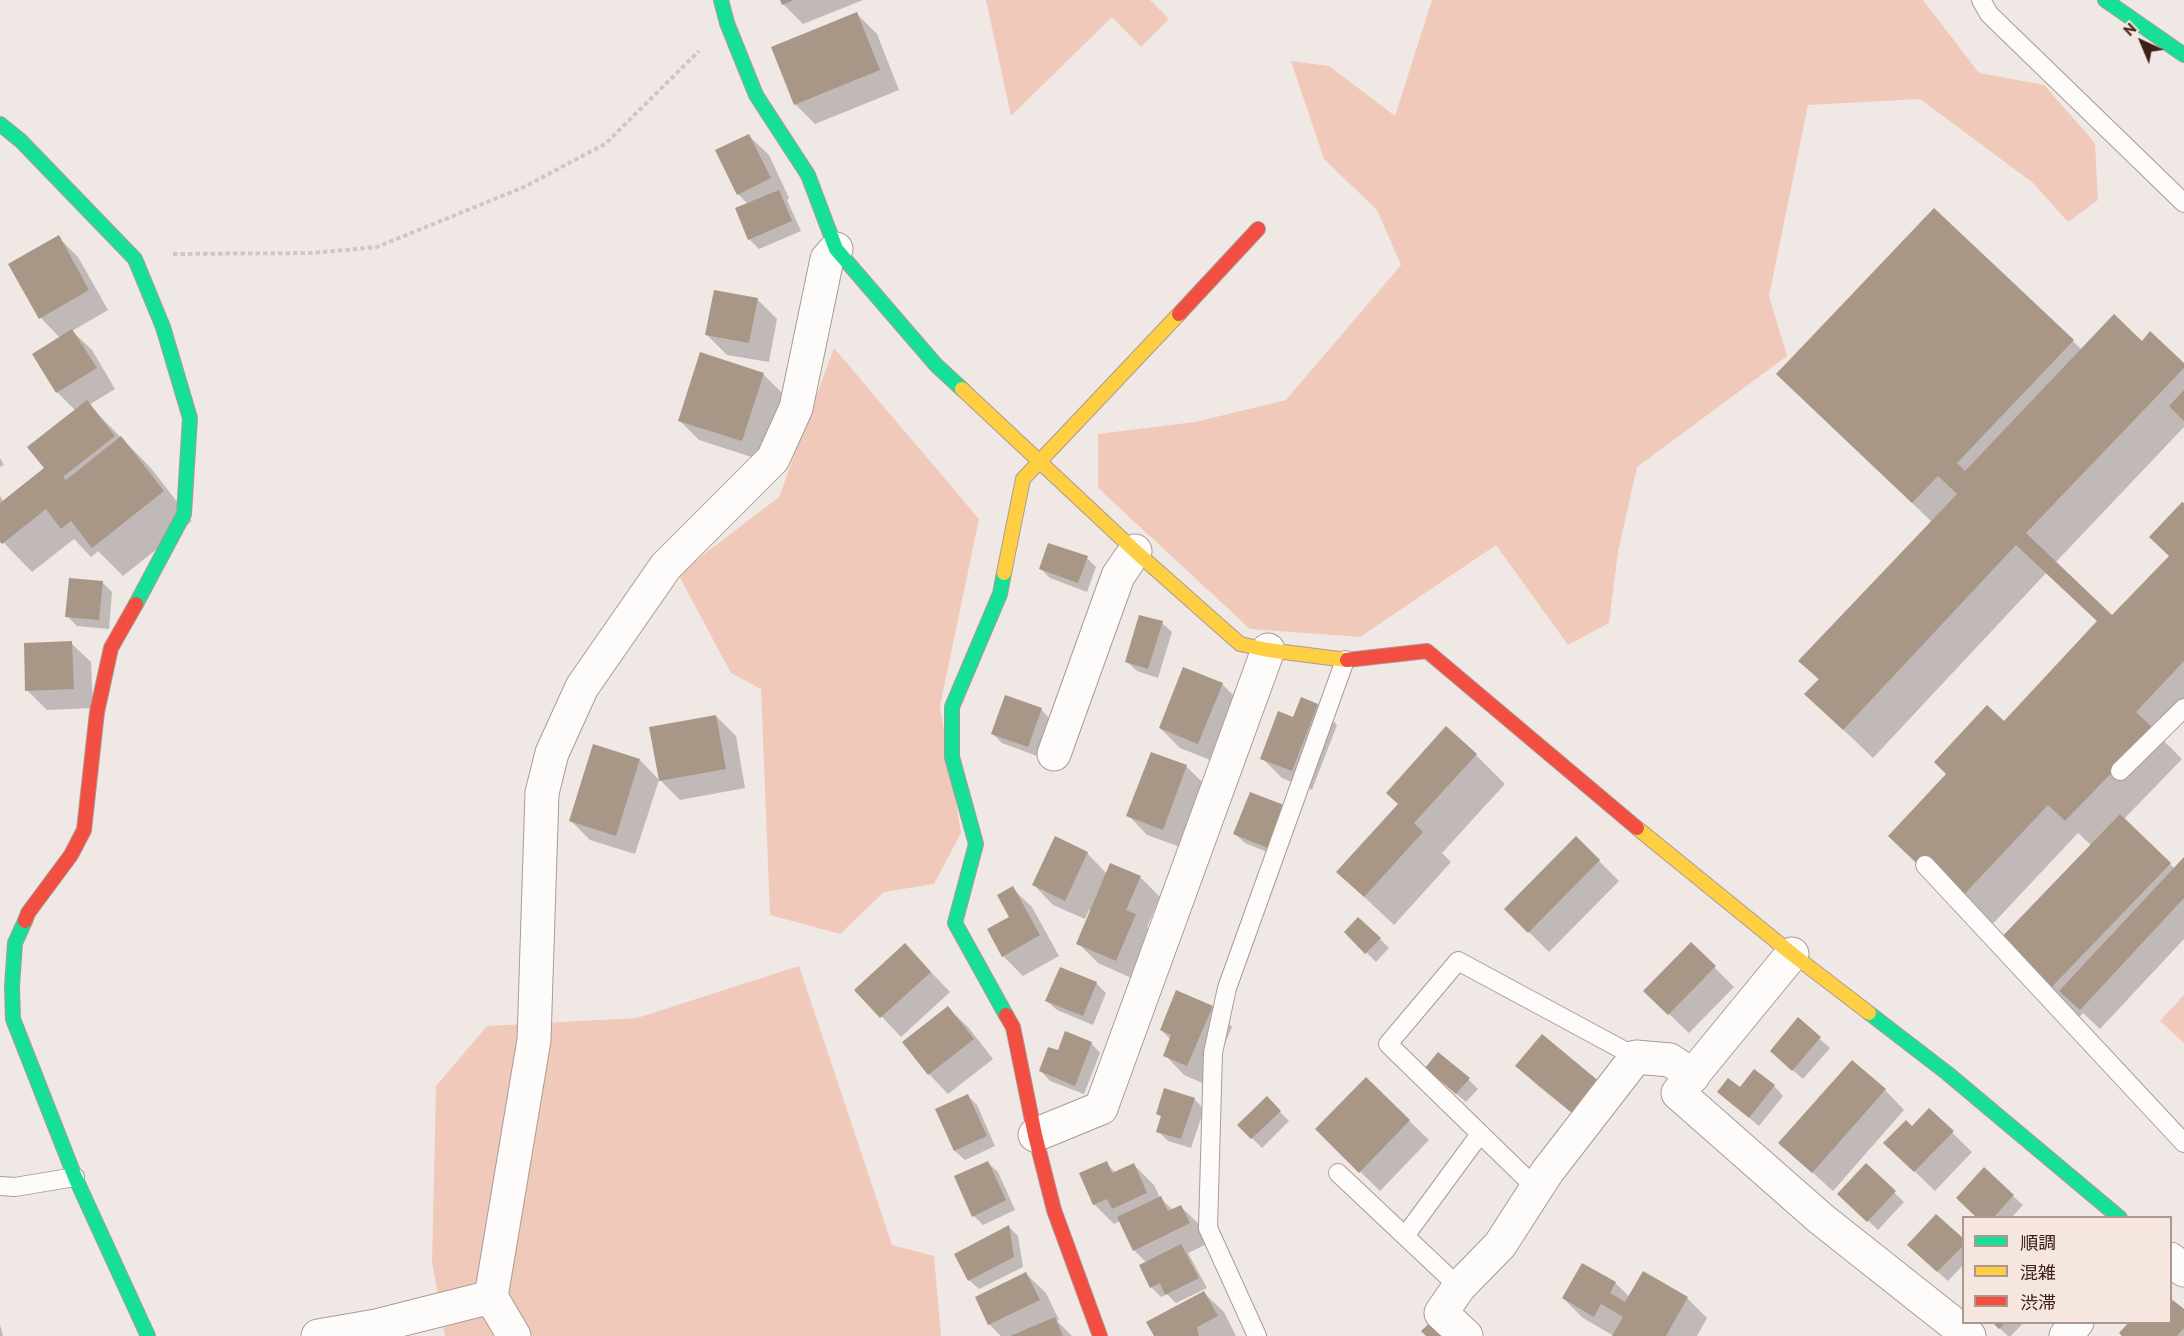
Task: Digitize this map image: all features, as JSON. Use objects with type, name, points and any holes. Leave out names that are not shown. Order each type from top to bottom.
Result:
[{"type":"street","points":[[721,0],[727,23],[756,95],[808,176],[836,249],[936,365],[1135,551],[1240,644],[1345,660],[1427,651],[1637,828],[1792,954],[1947,1073],[2118,1216]]},
{"type":"street","points":[[2105,0],[2184,55]]},
{"type":"street","points":[[0,124],[21,141],[135,260],[163,327],[190,418],[184,514],[111,648],[97,712],[84,830],[70,855],[28,914],[15,943],[12,987],[13,1019],[75,1177],[148,1336]]},
{"type":"street","points":[[1100,1336],[1054,1210],[1035,1136],[1013,1027],[955,923],[976,844],[952,757],[952,706],[1000,594],[1023,479],[1258,229]]},
{"type":"street","points":[[514,1336],[491,1296],[534,1040],[542,793],[552,753],[582,687],[666,566],[772,459],[796,408],[827,259],[836,249]]},
{"type":"street","points":[[1054,754],[1118,576],[1135,551]]},
{"type":"street","points":[[1035,1136],[1101,1108],[1268,650]]},
{"type":"street","points":[[1792,954],[1678,1093],[1820,1218],[1969,1336]]},
{"type":"street","points":[[1466,1336],[1441,1312],[1459,1287],[1500,1245],[1547,1172],[1636,1057],[1670,1060],[1692,1076]]},
{"type":"street","points":[[2172,1261],[2184,1270]]},
{"type":"street","points":[[318,1336],[376,1326],[491,1296]]},
{"type":"street","points":[[2066,1336],[2076,1324]]},
{"type":"lane","points":[[1981,0],[1989,14],[2184,202]]},
{"type":"lane","points":[[1257,1336],[1208,1228],[1213,1053],[1227,988],[1345,660]]},
{"type":"lane","points":[[2120,771],[2184,708]]},
{"type":"lane","points":[[1925,866],[2184,1143]]},
{"type":"lane","points":[[1537,1189],[1388,1044],[1458,961],[1636,1057]]},
{"type":"lane","points":[[1405,1236],[1480,1134]]},
{"type":"lane","points":[[1338,1173],[1459,1287]]},
{"type":"lane","points":[[0,1186],[15,1187],[75,1177]]},
{"type":"path","points":[[135,260],[148,254],[312,253],[377,247],[524,187],[605,144],[727,23]]},
{"type":"shaded area","points":[[986,0],[1150,0],[1169,19],[1141,47],[1112,17],[1011,116]]},
{"type":"shaded area","points":[[1432,0],[1923,0],[1979,73],[2044,85],[2095,143],[2098,200],[2068,222],[2032,182],[1920,99],[1808,105],[1769,296],[1787,356],[1637,467],[1618,552],[1609,623],[1568,645],[1496,545],[1360,637],[1250,629],[1098,488],[1098,434],[1195,422],[1286,400],[1401,265],[1377,210],[1324,159],[1291,61],[1329,66],[1395,116]]},
{"type":"shaded area","points":[[834,348],[979,519],[940,706],[961,833],[934,884],[884,892],[840,934],[770,915],[761,689],[731,673],[678,574],[779,497]]},
{"type":"shaded area","points":[[799,966],[892,1245],[934,1256],[941,1336],[445,1336],[432,1262],[436,1086],[487,1026],[637,1018]]},
{"type":"shaded area","points":[[2184,995],[2184,1043],[2160,1021]]},
{"type":"building","points":[[780,0],[794,0],[782,5]]},
{"type":"building","points":[[857,12],[880,70],[794,105],[771,47]]},
{"type":"building","points":[[749,134],[771,178],[737,195],[715,150]]},
{"type":"building","points":[[779,190],[792,221],[748,240],[735,208]]},
{"type":"building","points":[[1934,208],[2074,340],[1957,463],[1965,471],[2114,314],[2142,341],[2150,331],[2184,363],[2184,368],[2026,533],[2112,615],[2169,556],[2149,537],[2182,502],[2184,503],[2184,661],[2136,712],[2154,729],[2065,821],[2048,805],[1957,902],[1888,836],[1946,774],[1934,762],[1987,705],[2004,721],[2097,621],[2016,545],[1843,730],[1804,694],[1819,679],[1798,661],[1957,494],[1938,476],[1912,503],[1776,374]]},
{"type":"building","points":[[59,235],[89,290],[39,319],[8,264]]},
{"type":"building","points":[[714,290],[758,298],[749,343],[705,335]]},
{"type":"building","points":[[72,329],[97,368],[56,393],[32,354]]},
{"type":"building","points":[[700,352],[764,373],[742,441],[678,421]]},
{"type":"building","points":[[2184,390],[2184,421],[2169,406]]},
{"type":"building","points":[[87,400],[115,436],[63,477],[66,480],[121,436],[164,491],[92,548],[71,521],[61,529],[46,509],[2,544],[0,542],[0,503],[44,468],[27,447]]},
{"type":"building","points":[[1048,543],[1088,556],[1078,583],[1039,569]]},
{"type":"building","points":[[69,578],[103,581],[99,620],[65,617]]},
{"type":"building","points":[[1139,615],[1163,621],[1148,669],[1125,662]]},
{"type":"building","points":[[72,641],[74,689],[25,691],[24,643]]},
{"type":"building","points":[[1183,667],[1223,683],[1198,744],[1159,728]]},
{"type":"building","points":[[1005,695],[1042,708],[1028,747],[991,734]]},
{"type":"building","points":[[1301,697],[1318,704],[1292,771],[1260,759],[1278,711],[1293,717]]},
{"type":"building","points":[[716,715],[726,769],[659,781],[649,727]]},
{"type":"building","points":[[1446,726],[1477,754],[1414,823],[1423,832],[1364,897],[1336,872],[1398,804],[1386,793]]},
{"type":"building","points":[[593,744],[640,759],[616,836],[569,821]]},
{"type":"building","points":[[1151,752],[1187,765],[1163,830],[1126,816]]},
{"type":"building","points":[[1250,792],[1284,805],[1268,848],[1233,834]]},
{"type":"building","points":[[2120,814],[2171,863],[2044,995],[1993,946]]},
{"type":"building","points":[[1055,836],[1088,852],[1065,901],[1032,885]]},
{"type":"building","points":[[1576,836],[1600,860],[1528,933],[1504,909]]},
{"type":"building","points":[[2184,857],[2184,898],[2080,1010],[2059,991]]},
{"type":"building","points":[[1110,863],[1141,876],[1126,910],[1136,914],[1116,961],[1076,944]]},
{"type":"building","points":[[1013,886],[1040,935],[1002,957],[987,929],[1009,917],[997,895]]},
{"type":"building","points":[[1358,917],[1381,938],[1365,954],[1344,932]]},
{"type":"building","points":[[1691,942],[1716,966],[1668,1015],[1643,991]]},
{"type":"building","points":[[905,943],[931,972],[880,1018],[854,990]]},
{"type":"building","points":[[1060,967],[1097,982],[1083,1016],[1045,1001]]},
{"type":"building","points":[[1176,990],[1213,1006],[1187,1066],[1163,1056],[1171,1035],[1160,1030]]},
{"type":"building","points":[[948,1006],[974,1039],[928,1075],[902,1042]]},
{"type":"building","points":[[1798,1017],[1821,1037],[1792,1071],[1770,1051]]},
{"type":"building","points":[[1065,1031],[1092,1042],[1075,1086],[1039,1071],[1048,1047],[1058,1050]]},
{"type":"building","points":[[1542,1034],[1601,1083],[1575,1115],[1515,1066]]},
{"type":"building","points":[[1438,1052],[1470,1078],[1456,1094],[1425,1068]]},
{"type":"building","points":[[1852,1060],[1886,1089],[1812,1173],[1778,1143]]},
{"type":"building","points":[[1754,1069],[1775,1085],[1749,1118],[1717,1092],[1728,1078],[1740,1087]]},
{"type":"building","points":[[1366,1077],[1410,1120],[1359,1173],[1315,1129]]},
{"type":"building","points":[[1164,1088],[1195,1098],[1181,1139],[1156,1132],[1161,1116],[1156,1114]]},
{"type":"building","points":[[968,1094],[987,1136],[954,1151],[935,1109]]},
{"type":"building","points":[[1267,1096],[1281,1111],[1251,1139],[1237,1125]]},
{"type":"building","points":[[1929,1108],[1954,1131],[1914,1172],[1883,1143],[1906,1120],[1912,1126]]},
{"type":"building","points":[[988,1161],[1006,1200],[972,1217],[954,1176]]},
{"type":"building","points":[[1107,1161],[1112,1173],[1134,1163],[1147,1193],[1112,1209],[1107,1199],[1093,1205],[1079,1173]]},
{"type":"building","points":[[1866,1163],[1896,1191],[1867,1222],[1837,1194]]},
{"type":"building","points":[[1984,1167],[2014,1195],[1995,1216],[1975,1216],[1956,1198]]},
{"type":"building","points":[[1161,1196],[1168,1211],[1181,1205],[1190,1223],[1133,1251],[1117,1217]]},
{"type":"building","points":[[1936,1214],[1962,1237],[1962,1247],[1937,1272],[1907,1245]]},
{"type":"building","points":[[1009,1225],[1014,1257],[968,1281],[954,1254]]},
{"type":"building","points":[[1181,1244],[1199,1278],[1165,1295],[1160,1283],[1150,1288],[1139,1265]]},
{"type":"building","points":[[1582,1263],[1616,1282],[1610,1293],[1625,1302],[1643,1271],[1688,1297],[1666,1336],[1612,1336],[1623,1317],[1601,1304],[1594,1317],[1562,1298]]},
{"type":"building","points":[[1026,1272],[1040,1300],[988,1325],[975,1297]]},
{"type":"building","points":[[1204,1291],[1218,1316],[1197,1327],[1199,1336],[1154,1336],[1146,1322]]},
{"type":"building","points":[[2172,1300],[2184,1309],[2184,1328],[2177,1336],[2122,1336],[2119,1333],[2127,1324],[2172,1324]]},
{"type":"building","points":[[1055,1317],[1063,1336],[1010,1336]]},
{"type":"building","points":[[1432,1321],[1447,1336],[1426,1336],[1421,1331]]},
{"type":"building","points":[[1994,1324],[2004,1324],[1999,1329]]},
{"type":"traffic: fast","points":[[721,0],[727,23],[756,95],[808,175],[836,249],[936,365],[962,389]]},
{"type":"traffic: fast","points":[[2105,0],[2184,55]]},
{"type":"traffic: fast","points":[[0,124],[21,141],[135,259],[163,327],[190,418],[184,514],[136,604]]},
{"type":"traffic: fast","points":[[1004,573],[1000,594],[952,707],[952,757],[976,844],[955,923],[1006,1015]]},
{"type":"traffic: fast","points":[[25,921],[15,943],[12,987],[13,1019],[75,1177],[148,1336]]},
{"type":"traffic: fast","points":[[1869,1013],[1947,1073],[2118,1216]]},
{"type":"traffic: slow","points":[[1004,573],[1023,479],[1179,314]]},
{"type":"traffic: slow","points":[[962,389],[1135,551],[1240,644],[1347,660]]},
{"type":"traffic: slow","points":[[1637,828],[1792,954],[1869,1013]]},
{"type":"traffic: jam","points":[[1179,314],[1258,229]]},
{"type":"traffic: jam","points":[[25,921],[28,913],[71,855],[84,830],[97,712],[111,648],[136,604]]},
{"type":"traffic: jam","points":[[1347,660],[1427,651],[1637,828]]},
{"type":"traffic: jam","points":[[1006,1015],[1013,1027],[1035,1135],[1054,1210],[1100,1336]]}]
